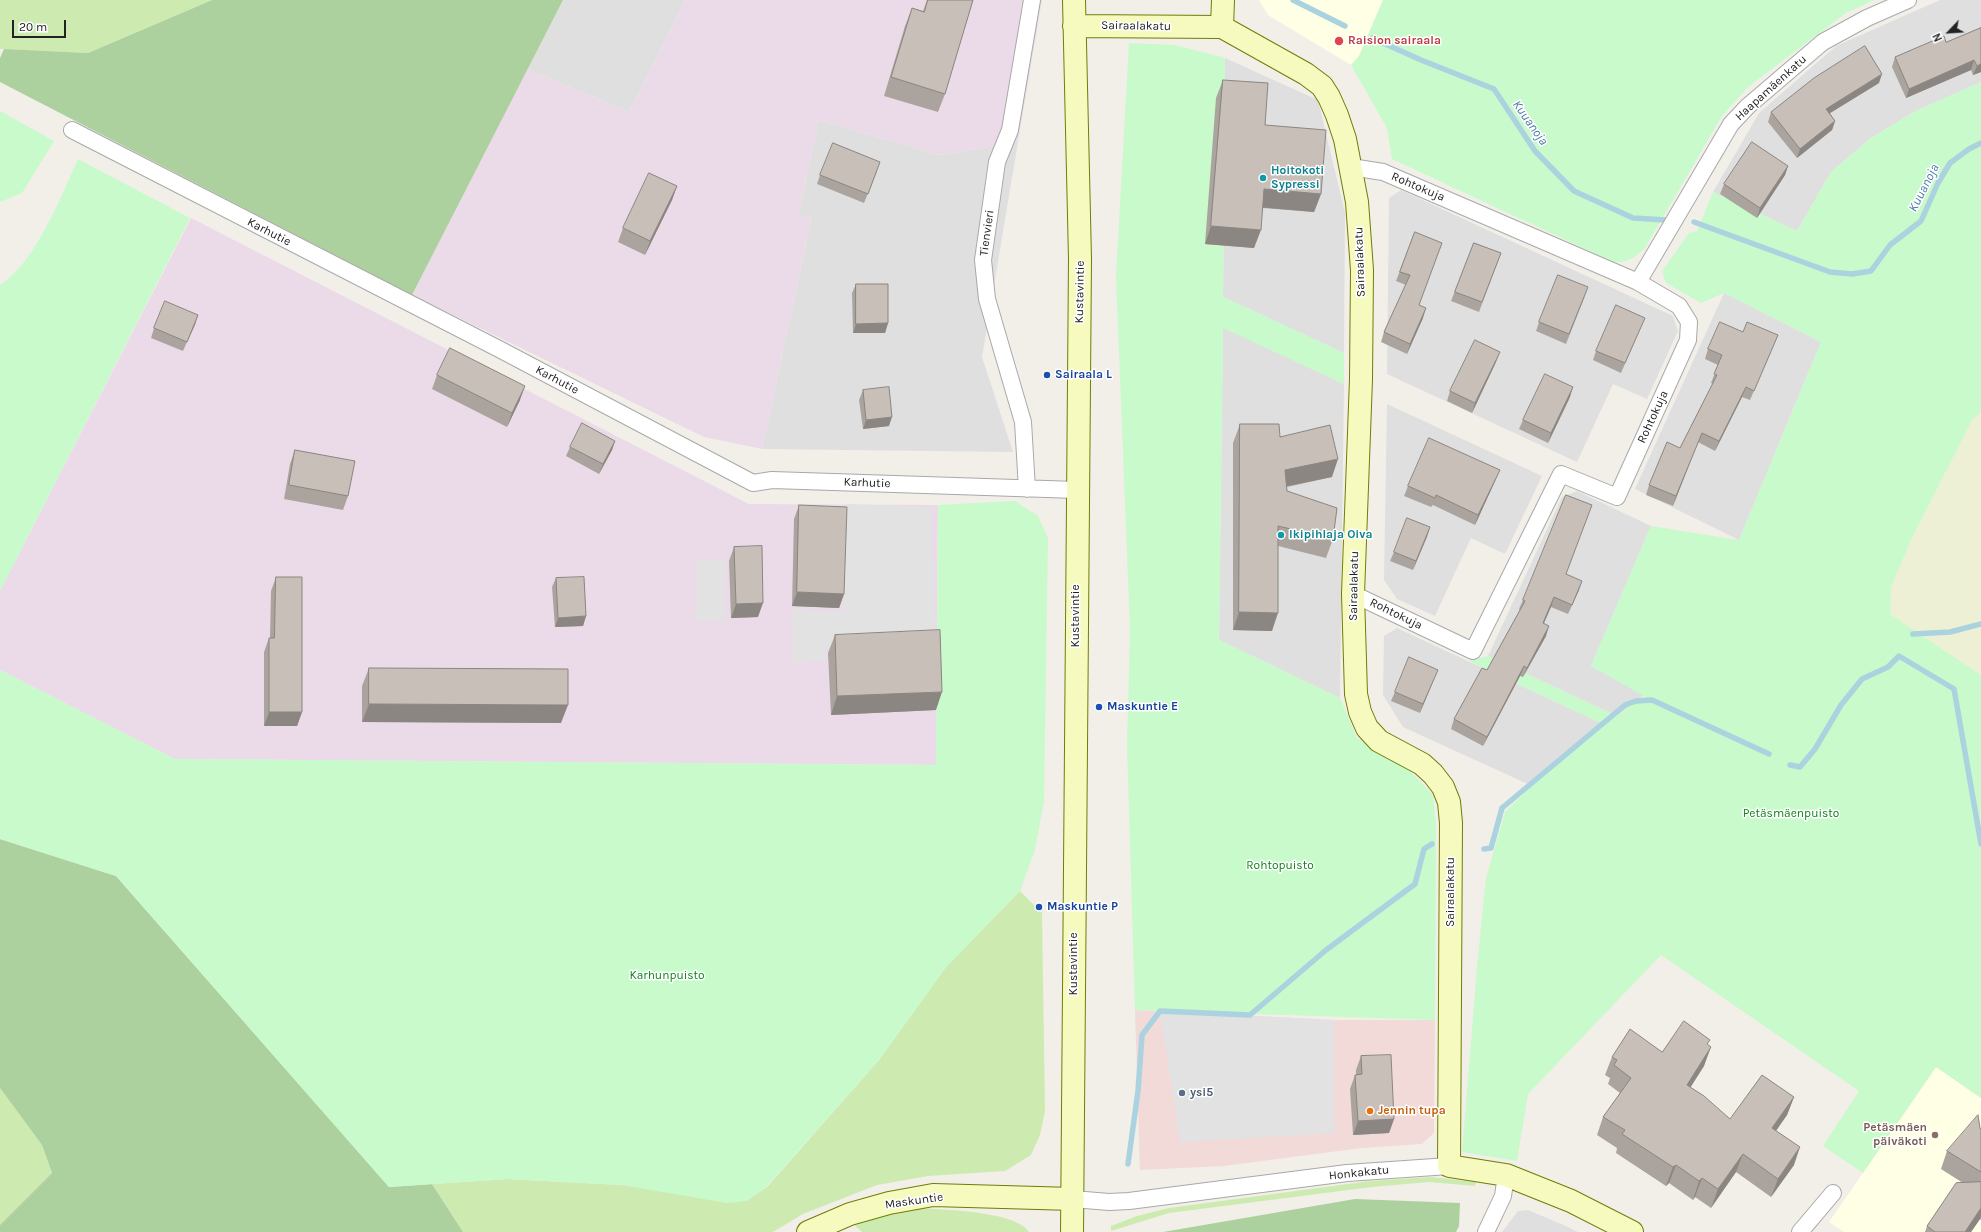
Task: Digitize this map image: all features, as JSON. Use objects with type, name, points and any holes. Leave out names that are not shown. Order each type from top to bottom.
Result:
[{"type":"street","name":"Tienvieri","points":[[1027,488],[1023,422],[987,299],[983,260],[997,162],[1010,130],[1032,0]]},
{"type":"street","name":"Kustavintie","points":[[1072,1232],[1080,259],[1074,0]]},
{"type":"street","points":[[1222,27],[1223,0]]},
{"type":"street","name":"Haapamäenkatu","points":[[1638,282],[1731,124],[1748,106],[1823,42],[1867,18],[1908,0]]},
{"type":"street","name":"Sairaalakatu","points":[[1074,26],[1222,27],[1306,74],[1322,86],[1337,115],[1351,167],[1357,202],[1362,270],[1361,379],[1353,594],[1354,674],[1356,694],[1360,712],[1368,728],[1379,741],[1422,764],[1433,774],[1443,787],[1449,802],[1451,823],[1449,1166]]},
{"type":"street","name":"Karhutie","points":[[72,130],[492,346],[753,483],[772,480],[1077,490]]},
{"type":"street","name":"Rohtokuja","points":[[1351,167],[1383,172],[1638,282],[1679,306],[1689,322],[1688,340],[1617,497],[1561,474],[1473,651],[1353,594]]},
{"type":"street","name":"Honkakatu","points":[[1073,1199],[1109,1202],[1129,1201],[1347,1173],[1449,1166],[1506,1175],[1571,1201],[1604,1216],[1632,1232]]},
{"type":"street","points":[[1486,1232],[1503,1196],[1506,1175]]},
{"type":"street","points":[[1800,1232],[1833,1193]]},
{"type":"street","name":"Maskuntie","points":[[808,1232],[850,1214],[889,1203],[934,1195],[1073,1199]]},
{"type":"shaded area","points":[[563,0],[685,0],[629,112],[527,69]]},
{"type":"shaded area","points":[[685,0],[1042,0],[1018,142],[940,155],[819,120],[798,216],[812,216],[762,449],[704,437],[412,295],[527,69],[629,112]]},
{"type":"shaded area","name":"Raision sairaala","points":[[1259,0],[1383,0],[1359,56],[1351,65],[1268,15]]},
{"type":"shaded area","points":[[1940,0],[1981,0],[1981,82],[1916,111],[1871,138],[1831,172],[1797,231],[1713,192],[1759,113],[1836,46]]},
{"type":"shaded area","points":[[1225,58],[1318,100],[1345,213],[1344,353],[1223,297]]},
{"type":"shaded area","points":[[819,120],[940,155],[1018,142],[982,357],[1013,452],[762,449],[812,216],[798,216]]},
{"type":"shaded area","points":[[1401,190],[1673,316],[1678,331],[1647,399],[1613,384],[1577,462],[1387,374],[1389,198]]},
{"type":"shaded area","points":[[191,218],[749,504],[938,505],[936,765],[175,759],[0,670],[0,591]]},
{"type":"shaded area","points":[[1724,293],[1821,342],[1739,540],[1635,489]]},
{"type":"shaded area","points":[[1223,327],[1344,384],[1340,698],[1219,640]]},
{"type":"shaded area","points":[[1387,404],[1542,476],[1505,554],[1471,538],[1435,616],[1397,599],[1384,580]]},
{"type":"shaded area","points":[[1981,412],[1981,675],[1890,614],[1891,587],[1911,540],[1972,420]]},
{"type":"shaded area","points":[[1577,491],[1651,526],[1591,666],[1644,695],[1617,716],[1488,656],[1562,497]]},
{"type":"shaded area","points":[[847,504],[931,507],[935,644],[825,649],[825,661],[792,662],[792,610],[843,611]]},
{"type":"shaded area","points":[[696,560],[725,560],[725,621],[696,621]]},
{"type":"shaded area","points":[[1397,628],[1605,725],[1532,786],[1403,727],[1383,695],[1384,636]]},
{"type":"shaded area","points":[[1135,1010],[1334,1020],[1435,1020],[1434,1133],[1422,1144],[1362,1148],[1224,1166],[1140,1170]]},
{"type":"shaded area","points":[[1160,1011],[1334,1020],[1334,1133],[1180,1142]]},
{"type":"shaded area","name":"Petäsmäen päiväkoti","points":[[1936,1067],[1981,1098],[1981,1232],[1844,1232],[1829,1222]]},
{"type":"shaded area","points":[[1528,1210],[1578,1232],[1502,1232],[1518,1211]]},
{"type":"green space","points":[[0,0],[212,0],[88,53],[0,49]]},
{"type":"green space","points":[[212,0],[563,0],[412,295],[0,82],[0,58],[4,49],[88,53]]},
{"type":"green space","points":[[1383,0],[1874,0],[1846,13],[1748,87],[1722,116],[1645,248],[1638,255],[1630,259],[1622,262],[1613,262],[1392,159],[1387,128],[1351,65],[1359,56]]},
{"type":"green space","name":"Rohtopuisto","points":[[1129,43],[1175,45],[1225,58],[1223,297],[1344,353],[1344,384],[1223,328],[1219,640],[1340,698],[1357,738],[1408,769],[1433,795],[1436,824],[1435,1020],[1135,1010],[1127,746],[1130,630],[1116,277]]},
{"type":"green space","name":"Petäsmäenpuisto","points":[[1981,82],[1981,412],[1972,420],[1911,540],[1891,587],[1890,614],[1981,675],[1981,1098],[1936,1067],[1863,1173],[1823,1146],[1859,1091],[1661,955],[1528,1094],[1517,1161],[1462,1152],[1486,878],[1505,812],[1532,786],[1605,725],[1468,661],[1488,656],[1617,716],[1644,696],[1591,666],[1651,526],[1739,540],[1821,342],[1724,293],[1701,303],[1666,283],[1662,271],[1689,233],[1697,231],[1713,192],[1797,231],[1831,172],[1871,138],[1916,111]]},
{"type":"green space","points":[[0,111],[54,141],[22,193],[0,202]]},
{"type":"green space","points":[[78,159],[190,218],[0,591],[0,285],[13,275],[36,245],[55,210]]},
{"type":"green space","name":"Karhunpuisto","points":[[1015,501],[1038,516],[1048,538],[1044,801],[1035,850],[1020,891],[946,967],[879,1060],[766,1187],[746,1201],[727,1203],[622,1185],[508,1179],[389,1187],[116,876],[0,839],[0,670],[175,759],[936,765],[938,505]]},
{"type":"green space","points":[[0,839],[116,876],[389,1187],[432,1184],[463,1232],[0,1232],[0,1225],[52,1173],[42,1145],[0,1088]]},
{"type":"green space","points":[[1020,891],[1042,913],[1045,1111],[1040,1135],[1031,1155],[1005,1171],[928,1176],[877,1185],[803,1214],[773,1232],[463,1232],[432,1184],[508,1179],[622,1185],[746,1201],[767,1187],[879,1060],[946,967]]},
{"type":"green space","points":[[0,1088],[42,1145],[52,1173],[0,1225]]},
{"type":"green space","points":[[1431,1177],[1476,1182],[1475,1186],[1428,1182],[1372,1187],[1169,1213],[1111,1231],[1111,1226],[1137,1216],[1169,1208],[1370,1181]]},
{"type":"green space","points":[[1355,1199],[1460,1203],[1459,1226],[1456,1232],[1163,1232]]},
{"type":"green space","points":[[922,1208],[963,1211],[995,1216],[1021,1225],[1029,1232],[862,1232],[852,1223],[882,1211]]},
{"type":"building","points":[[928,0],[973,0],[945,94],[891,77],[912,8],[924,12]]},
{"type":"building","points":[[1981,28],[1981,64],[1977,66],[1974,60],[1909,89],[1895,57],[1944,36],[1946,42]]},
{"type":"building","points":[[1865,46],[1882,74],[1826,109],[1835,121],[1800,149],[1771,112],[1814,78]]},
{"type":"building","name":"Hoitokoti Sypressi","points":[[1223,80],[1268,83],[1265,125],[1326,130],[1321,194],[1264,189],[1261,230],[1211,226]]},
{"type":"building","points":[[1752,142],[1788,166],[1760,208],[1724,184]]},
{"type":"building","points":[[833,143],[880,162],[868,194],[820,175]]},
{"type":"building","points":[[649,173],[677,186],[650,241],[623,228]]},
{"type":"building","points":[[1415,232],[1442,243],[1419,305],[1426,308],[1410,344],[1384,332],[1410,275],[1400,272]]},
{"type":"building","points":[[1474,243],[1501,253],[1482,302],[1455,292]]},
{"type":"building","points":[[1558,275],[1588,287],[1569,334],[1539,322]]},
{"type":"building","points":[[856,284],[888,284],[888,323],[856,324]]},
{"type":"building","points":[[165,301],[198,315],[187,342],[154,328]]},
{"type":"building","points":[[1616,305],[1645,318],[1625,363],[1596,351]]},
{"type":"building","points":[[1720,322],[1743,332],[1747,322],[1778,335],[1754,391],[1746,387],[1719,441],[1702,433],[1676,496],[1649,485],[1667,442],[1680,448],[1717,375],[1714,374],[1722,355],[1708,349]]},
{"type":"building","points":[[1475,340],[1500,352],[1475,403],[1450,391]]},
{"type":"building","points":[[450,348],[525,386],[512,413],[437,375]]},
{"type":"building","points":[[1545,374],[1573,387],[1551,433],[1523,420]]},
{"type":"building","points":[[889,387],[892,417],[866,420],[863,390]]},
{"type":"building","points":[[582,423],[615,441],[603,464],[570,447]]},
{"type":"building","name":"Ikipihlaja Oiva","points":[[1240,424],[1279,424],[1280,437],[1330,425],[1338,459],[1285,470],[1287,491],[1337,508],[1333,539],[1278,526],[1278,613],[1239,612]]},
{"type":"building","points":[[1429,438],[1500,470],[1478,515],[1436,495],[1435,498],[1408,486]]},
{"type":"building","points":[[295,450],[355,461],[348,496],[289,485]]},
{"type":"building","points":[[1566,495],[1592,505],[1566,574],[1582,581],[1572,605],[1554,597],[1543,623],[1549,626],[1527,668],[1524,666],[1487,737],[1454,719],[1482,668],[1487,670],[1525,601],[1523,600]]},
{"type":"building","points":[[799,505],[847,507],[844,594],[797,592]]},
{"type":"building","points":[[1407,518],[1430,527],[1416,561],[1394,552]]},
{"type":"building","points":[[762,546],[763,603],[736,604],[734,547]]},
{"type":"building","points":[[276,577],[302,577],[302,712],[269,712],[269,638],[274,638]]},
{"type":"building","points":[[584,577],[586,616],[558,618],[556,578]]},
{"type":"building","points":[[940,630],[942,692],[837,696],[835,635]]},
{"type":"building","points":[[1409,657],[1438,670],[1423,704],[1395,692]]},
{"type":"building","points":[[369,668],[568,669],[568,705],[369,704]]},
{"type":"building","points":[[1684,1021],[1710,1040],[1707,1044],[1711,1047],[1687,1085],[1704,1096],[1730,1119],[1762,1075],[1794,1097],[1772,1128],[1800,1147],[1778,1179],[1743,1154],[1718,1189],[1702,1178],[1699,1181],[1676,1165],[1673,1167],[1622,1134],[1625,1130],[1603,1117],[1631,1078],[1614,1065],[1617,1060],[1612,1057],[1630,1029],[1662,1052]]},
{"type":"building","name":"Jennin tupa","points":[[1391,1055],[1394,1119],[1358,1121],[1355,1075],[1362,1074],[1361,1056]]},
{"type":"building","points":[[1978,1115],[1981,1129],[1981,1172],[1947,1151]]},
{"type":"building","points":[[1981,1182],[1981,1208],[1965,1232],[1935,1232],[1927,1226],[1956,1183]]},
{"type":"waterway","name":"Kuuanoja","points":[[1293,0],[1345,26]]},
{"type":"waterway","name":"Kuuanoja","points":[[1372,38],[1421,60],[1494,89],[1535,151],[1574,191],[1633,218],[1666,220]]},
{"type":"waterway","name":"Kuuanoja","points":[[1694,222],[1830,272],[1852,274],[1871,271],[1890,245],[1921,221],[1938,183],[1950,163],[1969,149],[1981,143]]},
{"type":"waterway","points":[[1913,634],[1950,632],[1981,624]]},
{"type":"waterway","points":[[1790,765],[1800,767],[1815,749],[1841,705],[1862,679],[1888,667],[1899,656],[1954,689],[1981,844]]},
{"type":"waterway","points":[[1484,849],[1491,848],[1502,808],[1625,705],[1636,701],[1652,700],[1769,754]]},
{"type":"waterway","points":[[1128,1164],[1138,1091],[1142,1035],[1160,1011],[1250,1015],[1326,950],[1415,884],[1424,849],[1432,844]]},
{"type":"place","name":"Raision sairaala","points":[[1339,41]]},
{"type":"place","name":"Hoitokoti Sypressi","points":[[1263,178]]},
{"type":"place","name":"Sairaala L","points":[[1047,375]]},
{"type":"place","name":"Ikipihlaja Oiva","points":[[1281,535]]},
{"type":"place","name":"Maskuntie E","points":[[1099,707]]},
{"type":"place","name":"Maskuntie P","points":[[1039,907]]},
{"type":"place","name":"ysi5","points":[[1182,1093]]},
{"type":"place","name":"Jennin tupa","points":[[1370,1111]]},
{"type":"place","name":"Petäsmäen päiväkoti","points":[[1935,1135]]}]
